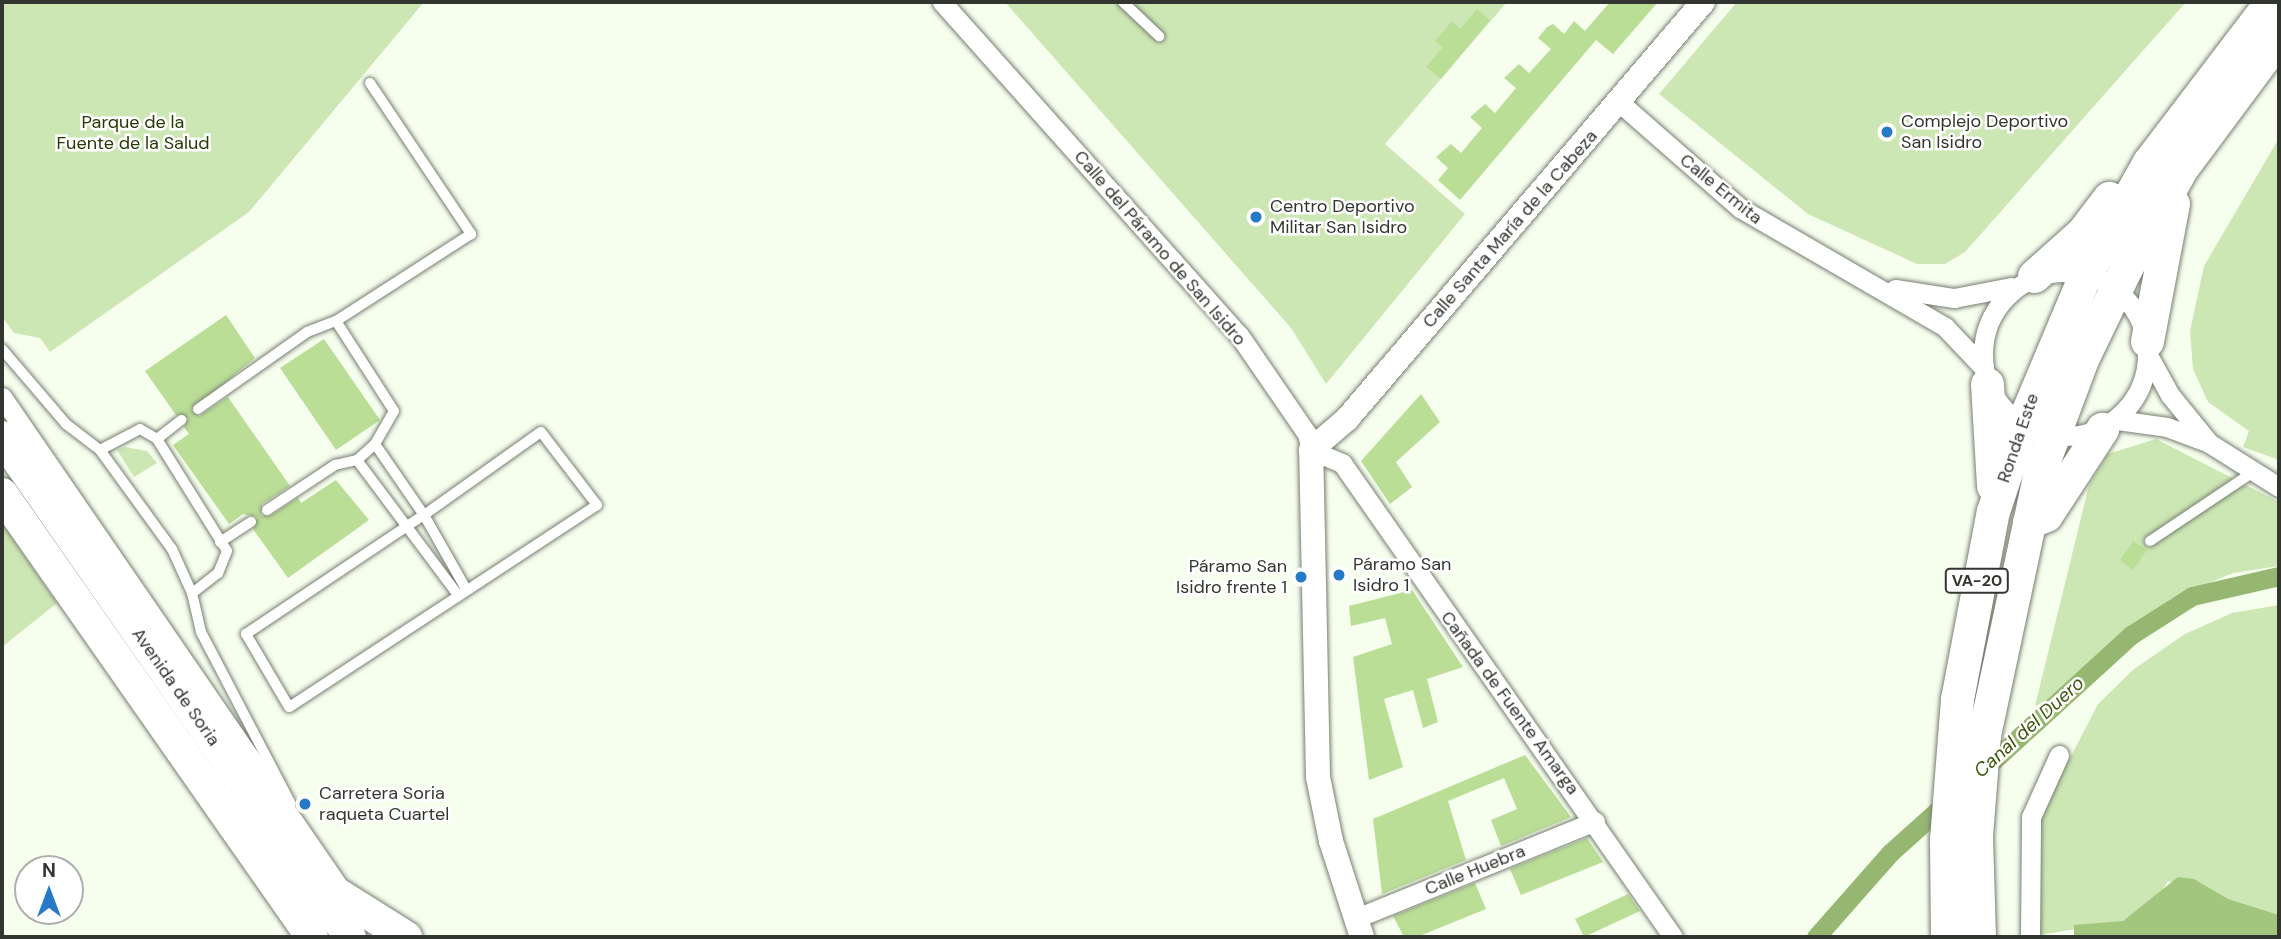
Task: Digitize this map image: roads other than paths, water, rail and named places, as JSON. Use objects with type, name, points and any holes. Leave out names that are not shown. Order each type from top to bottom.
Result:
[{"type":"highway","name":"Ronda Este","points":[[1947,937],[1961,838],[1969,739],[1972,602],[1993,511],[2022,425],[2085,275],[2149,162],[2271,2]]},
{"type":"highway","name":"Ronda Este","points":[[1969,739],[2052,436],[2115,289],[2181,169],[2279,37]]},
{"type":"highway","points":[[2023,282],[2083,232],[2128,172],[2149,162]]},
{"type":"highway","points":[[2148,348],[2181,169]]},
{"type":"highway","points":[[1985,375],[1993,511]]},
{"type":"highway","points":[[2026,523],[2046,515],[2109,425]]},
{"type":"highway","name":"Ronda Este","points":[[1961,838],[1979,937]]},
{"type":"main road","name":"Avenida de Soria","points":[[2,437],[303,873],[341,934]]},
{"type":"main road","name":"Avenida de Soria","points":[[2,494],[312,937]]},
{"type":"main road","points":[[303,873],[346,897],[405,937]]},
{"type":"main road","points":[[271,877],[289,937]]},
{"type":"street","name":"Calle del Páramo de San Isidro","points":[[942,2],[1238,335],[1307,434],[1311,450],[1318,777],[1358,928]]},
{"type":"street","name":"Calle Santa María de la Cabeza","points":[[1311,450],[1347,419],[1703,2]]},
{"type":"street","name":"Calle Ermita","points":[[1619,102],[1740,208],[1945,327],[1985,375],[2001,407],[2022,425]]},
{"type":"street","name":"Calle Ermita","points":[[1868,283],[1933,298],[2023,282],[2085,275]]},
{"type":"street","points":[[2085,275],[2115,289],[2140,321],[2148,348],[2209,443]]},
{"type":"street","points":[[1985,375],[1987,327],[2023,282]]},
{"type":"street","points":[[2109,425],[2143,379],[2148,348]]},
{"type":"street","name":"Avenida de Soria","points":[[2,397],[346,897]]},
{"type":"street","points":[[2022,425],[2052,436],[2109,425],[2167,427],[2209,443],[2279,487]]},
{"type":"street","name":"Cañada de Fuente Amarga","points":[[1311,450],[1342,463],[1595,821],[1673,937]]},
{"type":"street","points":[[2030,937],[2031,817],[2059,755]]},
{"type":"street","name":"Calle Huebra","points":[[1358,928],[1595,821]]},
{"type":"street","points":[[341,934],[384,929],[405,937]]},
{"type":"lane","points":[[1123,2],[1159,36]]},
{"type":"lane","points":[[198,409],[307,332],[336,321],[471,234],[370,83]]},
{"type":"lane","points":[[267,510],[335,465],[357,460],[375,444],[394,411],[336,321]]},
{"type":"lane","points":[[2,349],[66,424],[100,450],[172,549],[192,593],[201,632],[304,833]]},
{"type":"lane","points":[[157,439],[181,421]]},
{"type":"lane","points":[[100,450],[140,429],[157,439],[228,551],[223,564],[192,593]]},
{"type":"lane","points":[[541,432],[597,505],[289,707],[246,634],[424,515],[541,432]]},
{"type":"lane","points":[[375,444],[424,515],[462,592]]},
{"type":"lane","points":[[357,460],[462,592]]},
{"type":"lane","points":[[2150,541],[2253,472]]},
{"type":"lane","points":[[220,542],[251,522]]},
{"type":"waterway","name":"Canal del Duero","points":[[1982,771],[2131,635],[2192,596],[2279,576]]},
{"type":"waterway","name":"Canal del Duero","points":[[1816,937],[1890,853],[1949,800]]},
{"type":"place","name":"Complejo Deportivo San Isidro","points":[[1887,132]]},
{"type":"place","name":"Centro Deportivo Militar San Isidro","points":[[1256,217]]},
{"type":"place","name":"Páramo San Isidro 1","points":[[1339,575]]},
{"type":"place","name":"Páramo San Isidro frente 1","points":[[1301,577]]},
{"type":"place","name":"Carretera Soria raqueta Cuartel","points":[[305,804]]},
{"type":"park label","name":"Parque de la Fuente de la Salud","points":[[133,133]]}]
